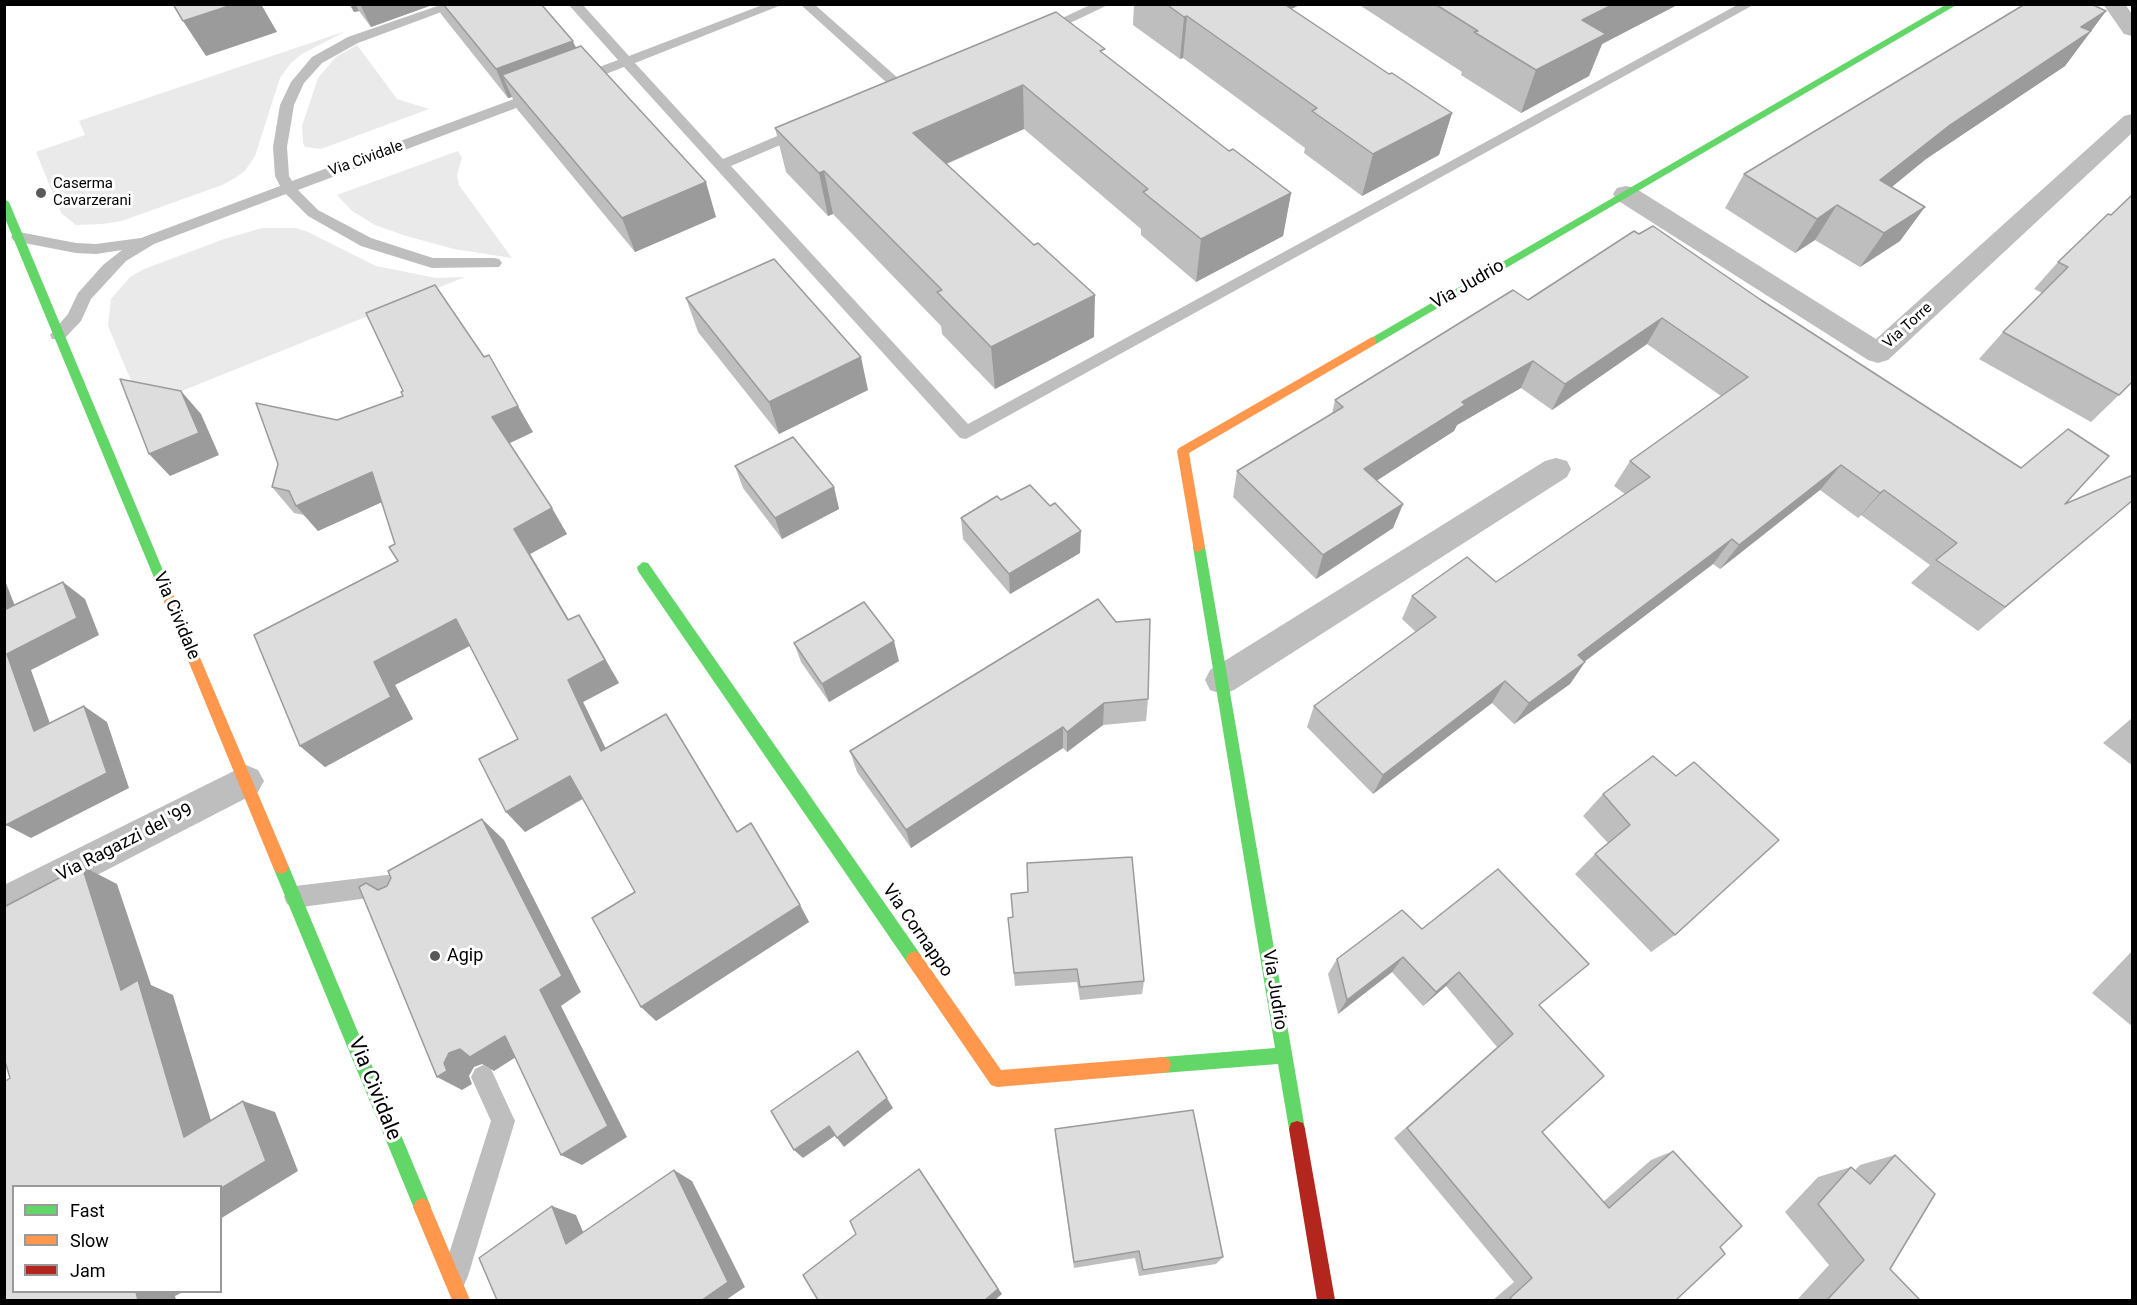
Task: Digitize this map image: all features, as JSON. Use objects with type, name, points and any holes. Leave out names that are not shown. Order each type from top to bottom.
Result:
[{"type":"street","name":"Via Judrio","points":[[1326,1300],[1183,451],[1954,4]]},
{"type":"street","points":[[2114,4],[2133,29]]},
{"type":"street","name":"Via Torre","points":[[1626,194],[1878,353],[2133,121]]},
{"type":"street","name":"Via Cividale","points":[[4,202],[457,1291]]},
{"type":"street","points":[[1222,680],[1556,469]]},
{"type":"street","name":"Via Cornappo","points":[[643,567],[997,1079],[1284,1055]]},
{"type":"street","name":"Via Ragazzi del '99","points":[[4,905],[246,781]]},
{"type":"lane","points":[[457,4],[353,40],[317,60],[298,81],[284,118],[280,147],[282,176],[288,188],[313,213],[346,233],[377,246],[432,262],[494,263]]},
{"type":"lane","points":[[574,4],[966,433],[1749,4]]},
{"type":"lane","name":"Via Cividale","points":[[58,335],[75,317],[84,297],[103,274],[121,257],[149,240],[778,4]]},
{"type":"lane","points":[[806,4],[902,89]]},
{"type":"lane","points":[[1030,36],[1104,4]]},
{"type":"lane","points":[[721,165],[817,125]]},
{"type":"lane","name":"Via Cividale","points":[[19,237],[76,248],[96,249],[149,240]]},
{"type":"lane","points":[[295,897],[395,884],[403,896]]},
{"type":"lane","name":"Via Cividale","points":[[457,1291],[503,1121],[483,1077]]},
{"type":"shaded area","points":[[346,31],[302,54],[290,64],[280,78],[255,156],[245,171],[235,178],[222,185],[122,221],[76,225],[61,213],[36,152],[85,135],[79,121]]},
{"type":"shaded area","points":[[357,45],[397,99],[429,109],[321,149],[305,147],[302,126],[318,78],[336,57]]},
{"type":"shaded area","points":[[458,151],[462,158],[457,175],[459,185],[512,258],[454,249],[375,225],[352,211],[337,195]]},
{"type":"shaded area","points":[[262,228],[296,228],[308,232],[376,266],[436,278],[465,277],[142,407],[108,326],[111,299],[130,277],[144,269],[224,239]]},
{"type":"building","points":[[173,4],[235,4],[183,21]]},
{"type":"building","points":[[443,4],[541,4],[573,41],[496,69]]},
{"type":"building","points":[[1166,4],[1284,4],[1452,113],[1373,154],[1312,111],[1317,108],[1187,16],[1184,17]]},
{"type":"building","points":[[1435,4],[1614,4],[1582,20],[1606,34],[1536,70],[1474,32],[1478,31]]},
{"type":"building","points":[[2025,4],[2091,4],[2106,11],[2081,27],[2091,31],[1950,125],[1880,180],[1925,207],[1884,233],[1837,205],[1817,219],[1744,174]]},
{"type":"building","points":[[1056,12],[1105,49],[1100,51],[1229,151],[1233,149],[1291,193],[1201,239],[1143,192],[1148,189],[1023,85],[913,133],[1034,245],[1038,243],[1095,295],[991,347],[937,292],[942,290],[824,171],[819,173],[775,128]]},
{"type":"building","points":[[581,46],[706,182],[622,218],[502,75]]},
{"type":"building","points":[[2133,194],[2133,381],[2119,395],[2003,332],[2068,267],[2058,262],[2108,214],[2111,215]]},
{"type":"building","points":[[1653,226],[1761,300],[2021,468],[2068,429],[2109,456],[2065,504],[2133,475],[2133,500],[2005,607],[1936,560],[1957,543],[1884,490],[1880,493],[1841,465],[1739,545],[1732,539],[1578,655],[1585,662],[1529,703],[1505,681],[1383,775],[1314,706],[1436,617],[1412,596],[1467,557],[1496,582],[1650,477],[1630,461],[1748,377],[1662,318],[1565,384],[1533,361],[1462,402],[1465,405],[1364,469],[1403,504],[1323,555],[1237,471],[1343,407],[1335,400],[1513,290],[1528,300],[1634,231],[1639,234]]},
{"type":"building","points":[[774,259],[861,357],[769,402],[686,298]]},
{"type":"building","points":[[435,285],[484,357],[489,355],[518,406],[492,417],[552,508],[514,529],[568,620],[579,615],[605,660],[568,680],[601,751],[666,714],[737,832],[751,823],[800,905],[641,1007],[592,918],[635,892],[570,776],[506,812],[479,759],[518,739],[456,619],[374,662],[391,697],[300,746],[254,635],[398,561],[389,547],[395,544],[372,472],[296,506],[289,491],[272,487],[278,464],[256,403],[337,420],[403,396],[401,392],[403,391],[366,313]]},
{"type":"building","points":[[120,379],[181,391],[199,433],[149,454]]},
{"type":"building","points":[[793,437],[834,487],[775,518],[735,466]]},
{"type":"building","points":[[1030,485],[1050,506],[1055,503],[1081,531],[1009,574],[961,518],[997,496],[1001,500]]},
{"type":"building","points":[[63,582],[77,618],[7,654],[34,731],[84,706],[107,773],[6,825],[4,821],[4,610]]},
{"type":"building","points":[[1098,599],[1116,622],[1150,619],[1148,699],[1104,703],[1067,732],[1063,727],[906,830],[850,751]]},
{"type":"building","points":[[864,602],[894,641],[822,684],[794,643]]},
{"type":"building","points":[[1653,756],[1676,776],[1694,762],[1779,840],[1675,935],[1595,854],[1630,825],[1603,794]]},
{"type":"building","points":[[482,819],[562,976],[540,990],[608,1126],[561,1155],[505,1036],[470,1057],[460,1049],[449,1053],[444,1063],[447,1071],[437,1077],[359,887],[366,883],[378,890],[387,886],[391,878],[388,871]]},
{"type":"building","points":[[1132,857],[1144,981],[1080,987],[1077,969],[1014,973],[1008,918],[1013,917],[1011,894],[1028,892],[1027,863]]},
{"type":"building","points":[[82,866],[121,990],[138,980],[184,1137],[243,1101],[266,1161],[222,1188],[222,1185],[12,1185],[12,1293],[136,1293],[138,1300],[4,1300],[4,1082],[10,1078],[4,1058],[4,907]]},
{"type":"building","points":[[1498,869],[1589,964],[1539,1005],[1604,1076],[1542,1132],[1609,1208],[1673,1151],[1742,1226],[1720,1247],[1725,1254],[1676,1300],[1512,1300],[1510,1298],[1532,1278],[1407,1128],[1513,1034],[1459,972],[1436,992],[1403,957],[1347,1000],[1337,959],[1402,910],[1422,929]]},
{"type":"building","points":[[858,1051],[887,1098],[837,1138],[829,1126],[794,1150],[771,1111]]},
{"type":"building","points":[[1193,1110],[1223,1257],[1143,1270],[1139,1251],[1074,1262],[1055,1129]]},
{"type":"building","points":[[1895,1155],[1935,1194],[1890,1269],[1920,1300],[1827,1300],[1864,1260],[1818,1204],[1851,1167],[1870,1184]]},
{"type":"building","points":[[919,1169],[998,1289],[985,1300],[818,1300],[803,1275],[856,1234],[850,1221]]},
{"type":"building","points":[[674,1170],[728,1282],[702,1300],[497,1300],[479,1258],[552,1206],[566,1244]]},
{"type":"traffic: fast","points":[[1372,341],[1954,4]]},
{"type":"traffic: fast","points":[[4,202],[161,580]]},
{"type":"traffic: fast","points":[[1199,547],[1297,1129]]},
{"type":"traffic: fast","points":[[643,567],[914,959]]},
{"type":"traffic: fast","points":[[281,867],[422,1207]]},
{"type":"traffic: fast","points":[[1163,1065],[1284,1055]]},
{"type":"traffic: slow","points":[[1199,547],[1183,451],[1372,341]]},
{"type":"traffic: slow","points":[[161,580],[281,867]]},
{"type":"traffic: slow","points":[[914,959],[997,1079],[1163,1065]]},
{"type":"traffic: slow","points":[[422,1207],[461,1300]]},
{"type":"traffic: jam","points":[[1297,1129],[1326,1300]]},
{"type":"place","name":"Caserma Cavarzerani","points":[[41,193]]},
{"type":"place","name":"Agip","points":[[435,956]]}]
